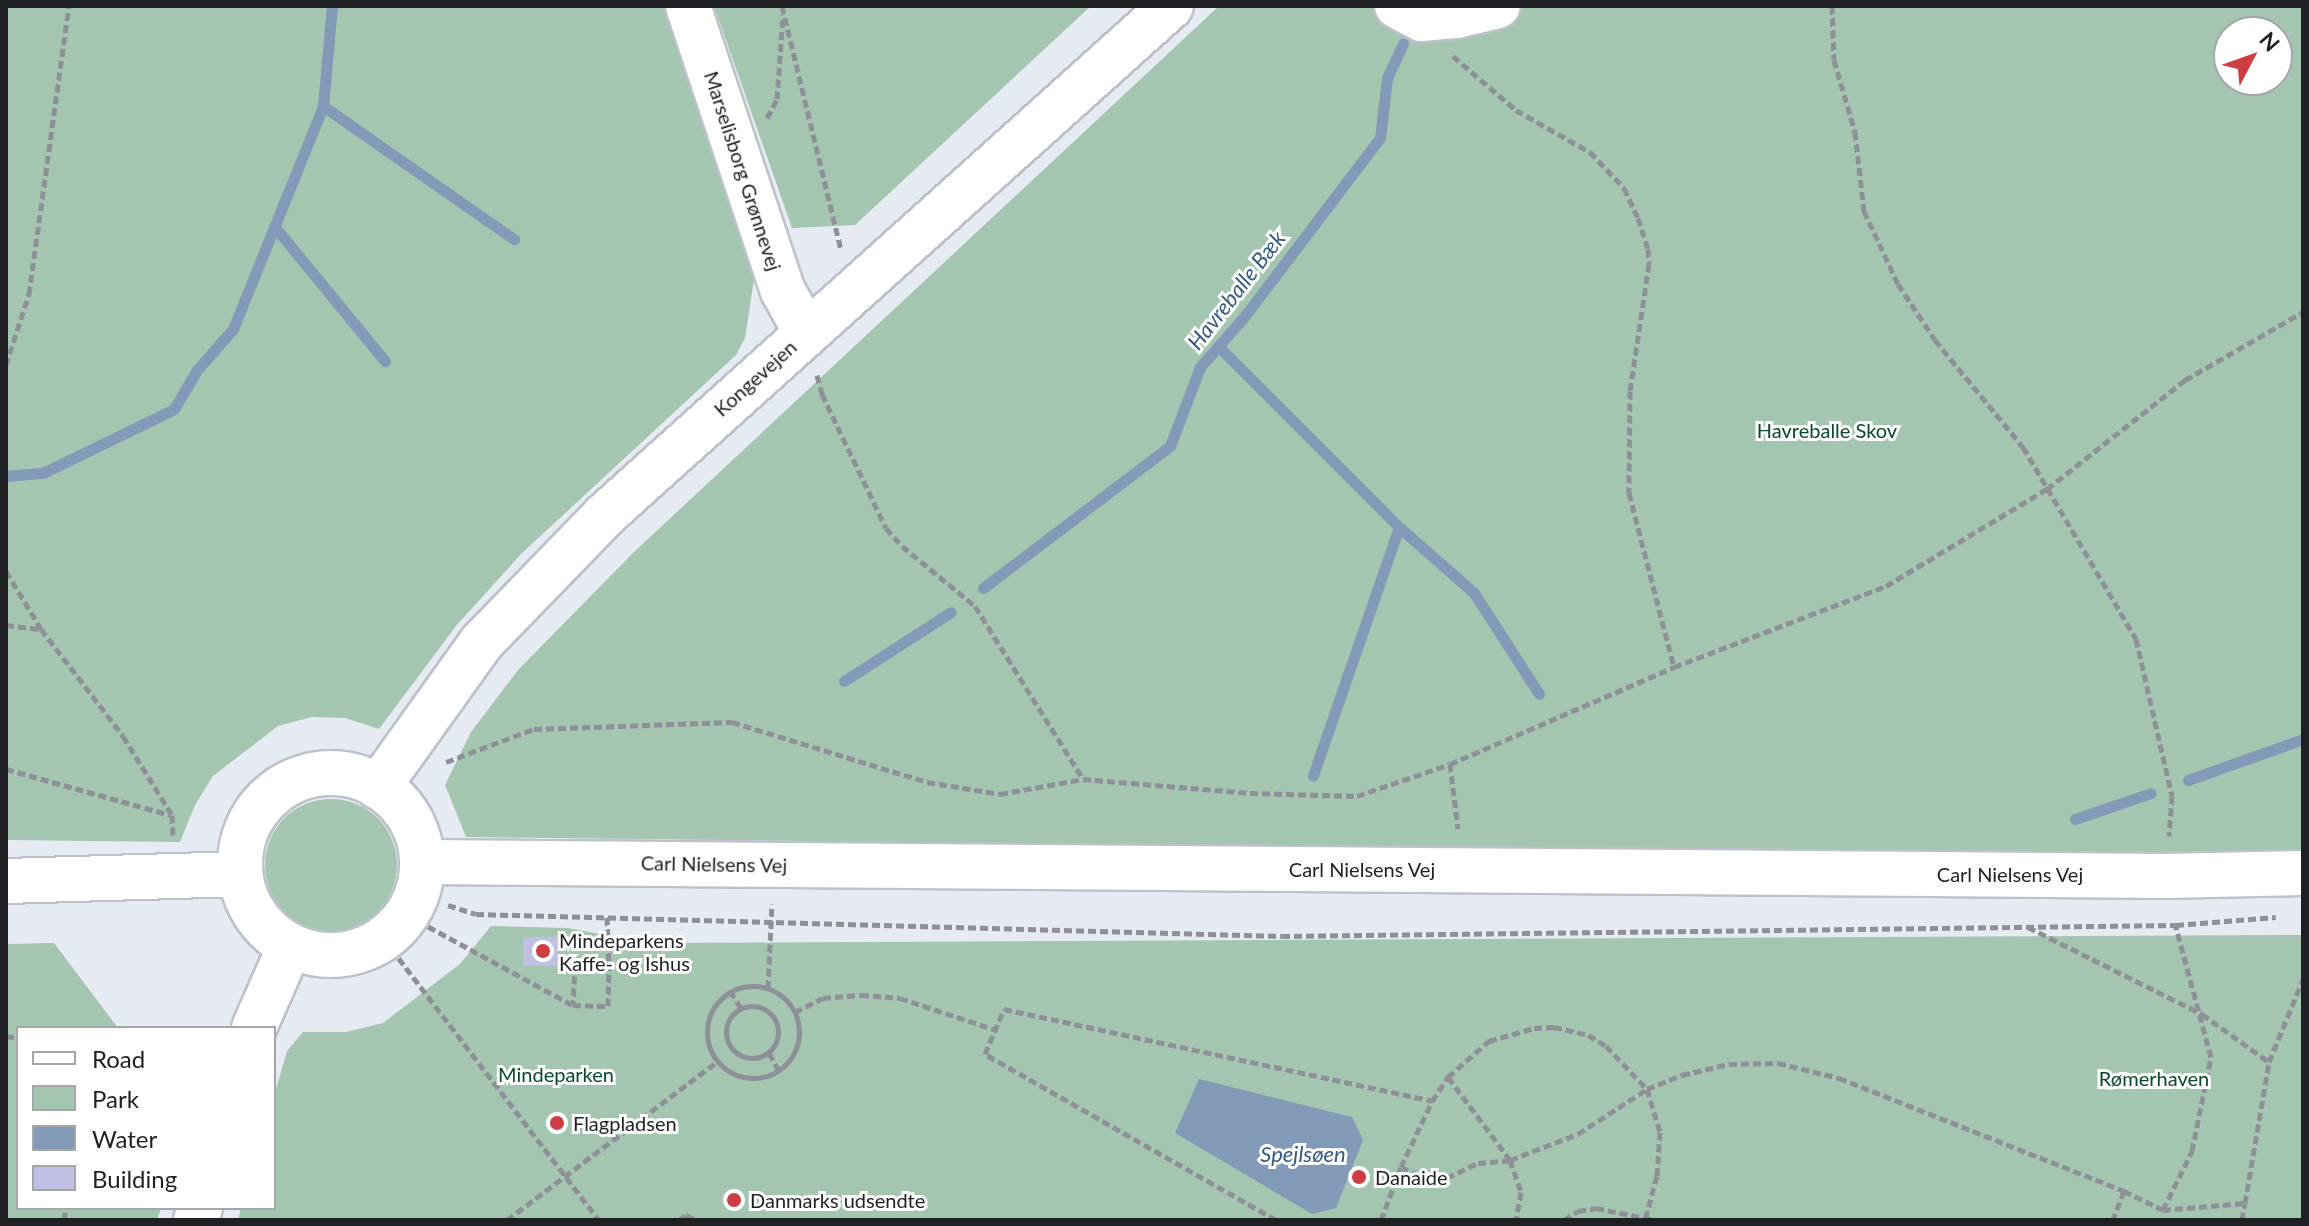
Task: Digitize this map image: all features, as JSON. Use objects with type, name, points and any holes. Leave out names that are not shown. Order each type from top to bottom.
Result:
[{"type":"street","name":"Marselisborg Grønnevej","points":[[688,6],[783,291],[806,332]]},
{"type":"street","name":"Kongevejen","points":[[378,787],[482,642],[544,575],[605,515],[851,291],[1171,6]]},
{"type":"street","points":[[1409,12],[1457,16],[1498,6]]},
{"type":"street","points":[[330,773],[355,776],[378,787],[410,819],[407,903],[362,950],[337,955],[313,954],[290,946],[267,930],[250,907],[240,874],[241,849],[248,825],[262,803],[282,787],[305,777],[330,773]]},
{"type":"street","name":"Carl Nielsens Vej","points":[[407,903],[1461,870],[2165,876],[2303,873]]},
{"type":"street","points":[[6,881],[240,874]]},
{"type":"street","points":[[255,1026],[290,946]]},
{"type":"path","points":[[6,365],[29,294],[69,6]]},
{"type":"path","points":[[1832,6],[1834,60],[1855,132],[1864,211],[1898,284],[1935,340],[2023,447],[2136,639],[2172,796],[2166,898],[2202,1014],[2211,1057],[2192,1151],[2163,1210]]},
{"type":"path","points":[[742,164],[777,99],[783,7]]},
{"type":"path","points":[[783,7],[851,291]]},
{"type":"path","points":[[1409,12],[1450,54],[1516,110],[1590,152],[1624,188],[1638,218],[1648,249],[1649,264],[1630,391],[1629,493],[1674,667]]},
{"type":"path","points":[[438,765],[534,729],[732,722],[927,782],[1000,794],[1083,779],[1250,793],[1357,796],[1450,764],[1674,667],[1886,586],[2047,489],[2185,380],[2303,312]]},
{"type":"path","points":[[806,332],[822,394],[886,528],[902,546],[975,606],[1083,779]]},
{"type":"path","points":[[6,571],[41,629],[123,736],[172,815],[175,878]]},
{"type":"path","points":[[6,625],[41,629]]},
{"type":"path","points":[[1450,764],[1461,870]]},
{"type":"path","points":[[6,769],[172,815]]},
{"type":"path","points":[[768,988],[773,899]]},
{"type":"path","points":[[407,903],[476,914],[1282,936],[2176,925],[2287,917]]},
{"type":"path","points":[[407,903],[573,1005],[608,1006],[607,917]]},
{"type":"path","points":[[407,903],[565,1176],[599,1220]]},
{"type":"path","points":[[2027,927],[2202,1014],[2269,1062]]},
{"type":"path","points":[[573,1005],[575,964],[609,966]]},
{"type":"path","points":[[2242,1220],[2269,1062],[2303,979]]},
{"type":"path","points":[[742,986],[768,988],[788,1001],[795,1012],[799,1024],[796,1051],[779,1071],[753,1079],[727,1071],[717,1062],[710,1050],[707,1023],[719,999],[730,991],[742,986]]},
{"type":"path","points":[[730,991],[741,1008]]},
{"type":"path","points":[[795,1012],[823,998],[861,995],[900,998],[996,1030]]},
{"type":"path","points":[[757,1006],[776,1021],[778,1038],[769,1053],[760,1058],[744,1058],[730,1047],[726,1029],[733,1014],[741,1008],[757,1006]]},
{"type":"path","points":[[1276,1220],[985,1054],[1004,1009],[1432,1101]]},
{"type":"path","points":[[1381,1220],[1401,1167],[1432,1101],[1448,1077],[1489,1041],[1534,1028],[1554,1027],[1588,1035],[1606,1046],[1647,1089],[1660,1132],[1657,1176],[1645,1218]]},
{"type":"path","points":[[769,1053],[779,1071]]},
{"type":"path","points":[[507,1220],[717,1062]]},
{"type":"path","points":[[1401,1167],[1436,1183],[1478,1163],[1510,1160],[1578,1134],[1647,1089],[1682,1075],[1729,1064],[1778,1063],[1839,1078],[2124,1191],[2163,1210],[2245,1203]]},
{"type":"path","points":[[1448,1077],[1510,1160],[1521,1192],[1516,1220]]},
{"type":"path","points":[[2113,1220],[2124,1191]]},
{"type":"path","points":[[1564,1220],[1578,1211],[1596,1208],[1656,1220]]},
{"type":"path","points":[[679,1220],[686,1215],[696,1220]]},
{"type":"green space","points":[[6,6],[667,6],[745,232],[754,279],[745,338],[736,355],[521,554],[456,626],[379,729],[345,718],[312,717],[278,726],[213,776],[195,805],[180,842],[6,840]]},
{"type":"green space","points":[[714,6],[1091,6],[855,225],[792,228]]},
{"type":"green space","name":"Havreballe Skov","points":[[1219,6],[2303,6],[2303,850],[1952,855],[466,837],[445,785],[471,732],[518,670],[634,552]]},
{"type":"green space","points":[[331,799],[356,804],[377,819],[392,840],[397,865],[392,890],[377,911],[356,926],[331,931],[306,926],[285,911],[270,890],[265,865],[270,840],[285,819],[306,804]]},
{"type":"green space","name":"Rømerhaven","points":[[491,926],[568,928],[648,943],[2303,935],[2303,1220],[238,1220],[240,1210],[276,1210],[276,1089],[287,1051],[303,1032],[346,1032],[383,1023],[460,964]]},
{"type":"green space","points":[[54,943],[116,1026],[16,1026],[16,1210],[160,1210],[157,1220],[6,1220],[6,944]]},
{"type":"water","name":"Spejlsøen","points":[[1199,1079],[1352,1117],[1363,1140],[1336,1208],[1312,1214],[1175,1133]]},
{"type":"building","points":[[523,937],[558,937],[558,966],[523,966]]},
{"type":"waterway","points":[[6,476],[43,473],[174,409],[197,370],[233,329],[323,106],[332,6]]},
{"type":"waterway","name":"Havreballe Bæk","points":[[983,588],[1170,446],[1200,367],[1244,317],[1380,138],[1387,78],[1403,44]]},
{"type":"waterway","points":[[323,106],[514,239]]},
{"type":"waterway","points":[[274,226],[385,361]]},
{"type":"waterway","points":[[1218,346],[1399,527],[1313,776]]},
{"type":"waterway","points":[[1399,527],[1474,593],[1539,694]]},
{"type":"waterway","name":"Havreballe Bæk","points":[[844,681],[951,612]]},
{"type":"waterway","points":[[2188,780],[2303,739]]},
{"type":"waterway","points":[[2075,819],[2151,793]]},
{"type":"place","name":"Mindeparkens Kaffe- og Ishus","points":[[543,951]]},
{"type":"place","name":"Flagpladsen","points":[[557,1123]]},
{"type":"place","name":"Danaide","points":[[1359,1177]]},
{"type":"place","name":"Danmarks udsendte","points":[[734,1200]]},
{"type":"park label","name":"Mindeparken","points":[[556,1074]]}]
